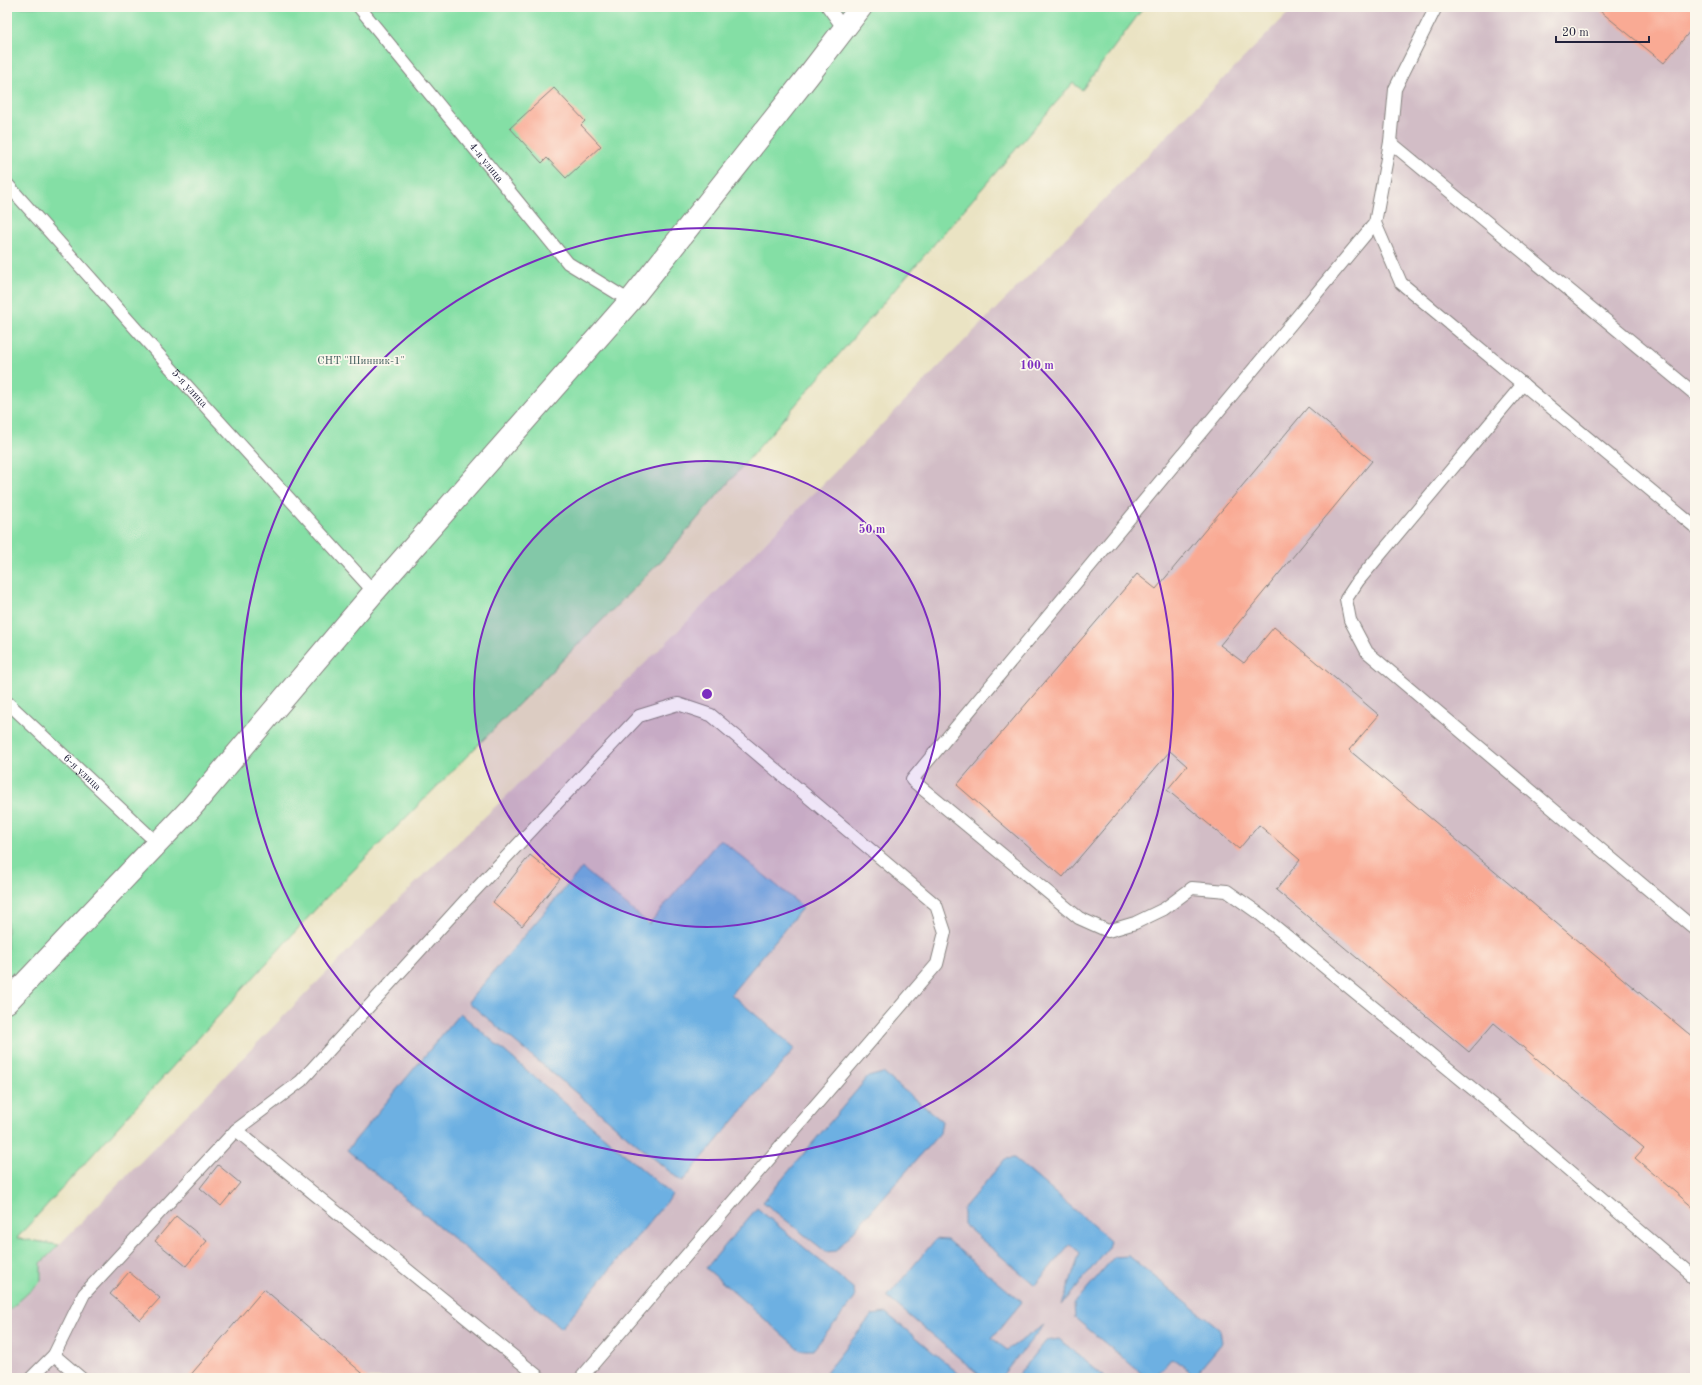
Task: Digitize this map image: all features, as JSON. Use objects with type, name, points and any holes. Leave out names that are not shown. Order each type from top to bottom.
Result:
[{"type":"street","points":[[7,1002],[191,808],[374,592],[630,301],[861,7]]},
{"type":"lane","name":"4-я улица","points":[[359,7],[568,263],[630,301]]},
{"type":"lane","points":[[828,7],[844,29]]},
{"type":"lane","points":[[1436,7],[1395,89],[1390,142],[1375,223],[912,780],[1080,918],[1108,931],[1135,923],[1164,909],[1192,888],[1226,891],[1261,915],[1501,1112],[1695,1278]]},
{"type":"lane","points":[[1390,142],[1695,394]]},
{"type":"lane","name":"5-я улица","points":[[7,184],[168,365],[374,592]]},
{"type":"lane","points":[[1375,223],[1401,283],[1695,527]]},
{"type":"lane","points":[[1523,384],[1358,581],[1346,599],[1350,620],[1367,652],[1695,929]]},
{"type":"lane","name":"6-я улица","points":[[7,702],[157,843]]},
{"type":"lane","points":[[31,1378],[54,1355],[84,1294],[236,1130],[301,1081],[462,903],[639,716],[678,704],[711,715],[936,905],[945,932],[937,964],[581,1378]]},
{"type":"lane","points":[[236,1130],[540,1378]]},
{"type":"lane","points":[[54,1355],[81,1378]]},
{"type":"shaded area","points":[[1294,7],[1695,7],[1695,1378],[7,1378],[7,1312],[41,1281],[41,1263],[397,901],[664,645]]},
{"type":"green space","name":"СНТ \"Шинник-1\"","points":[[7,7],[1144,7],[1082,90],[1073,83],[660,562],[323,901],[17,1238],[59,1245],[41,1263],[41,1281],[7,1312]]},
{"type":"water","points":[[720,839],[803,907],[731,994],[795,1048],[682,1182],[468,1002],[582,868],[649,924]]},
{"type":"water","points":[[460,1013],[672,1195],[561,1328],[347,1150]]},
{"type":"water","points":[[883,1073],[942,1121],[940,1133],[836,1251],[826,1252],[763,1202],[868,1077]]},
{"type":"water","points":[[1014,1158],[1110,1240],[1108,1248],[1062,1305],[1080,1253],[1070,1244],[1035,1285],[963,1224],[963,1209],[1005,1159]]},
{"type":"water","points":[[757,1208],[854,1289],[855,1298],[813,1350],[800,1350],[706,1268]]},
{"type":"water","points":[[936,1239],[947,1240],[1022,1302],[992,1338],[1007,1350],[1044,1325],[1000,1378],[983,1378],[887,1297]]},
{"type":"water","points":[[1129,1256],[1220,1330],[1222,1343],[1195,1375],[1172,1358],[1154,1378],[1147,1378],[1075,1318],[1074,1304],[1114,1257]]},
{"type":"water","points":[[886,1313],[964,1378],[834,1378],[826,1372],[872,1315]]},
{"type":"water","points":[[1059,1339],[1106,1378],[1016,1378],[1046,1341]]},
{"type":"building","points":[[1595,7],[1695,7],[1695,25],[1664,63]]},
{"type":"building","points":[[554,88],[585,121],[581,125],[601,146],[566,178],[547,158],[542,163],[510,128]]},
{"type":"building","points":[[1308,407],[1372,461],[1220,645],[1244,663],[1274,627],[1379,715],[1349,750],[1695,1039],[1695,1209],[1635,1158],[1644,1148],[1494,1023],[1469,1052],[1276,890],[1300,860],[1259,825],[1239,849],[1167,790],[1187,766],[1170,751],[1063,877],[957,785],[1137,574],[1156,589]]},
{"type":"building","points":[[530,855],[560,879],[522,926],[493,902]]},
{"type":"building","points":[[218,1165],[240,1183],[221,1206],[200,1188]]},
{"type":"building","points":[[176,1216],[207,1241],[186,1266],[155,1241]]},
{"type":"building","points":[[129,1272],[160,1298],[140,1320],[110,1294]]},
{"type":"building","points":[[264,1289],[368,1378],[188,1378]]}]
